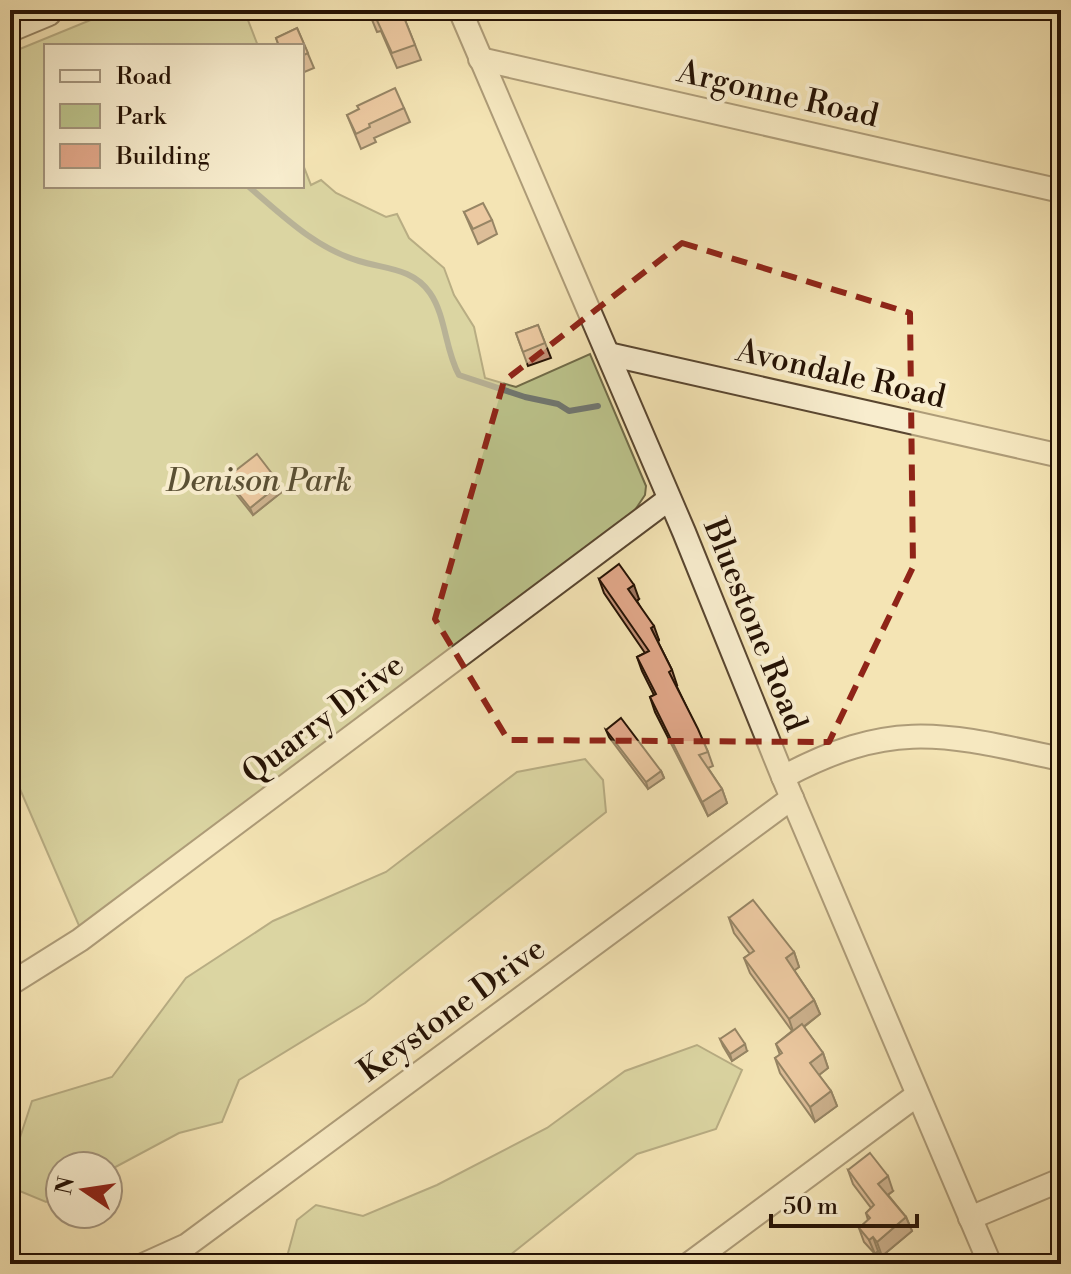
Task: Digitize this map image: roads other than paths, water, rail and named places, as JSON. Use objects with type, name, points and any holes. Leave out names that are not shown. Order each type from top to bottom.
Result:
[{"type":"street","points":[[10,25],[46,10]]},
{"type":"street","name":"Bluestone Road","points":[[460,10],[608,354],[990,1264]]},
{"type":"street","name":"Argonne Road","points":[[480,59],[1061,191]]},
{"type":"street","name":"Avondale Road","points":[[608,354],[1061,456]]},
{"type":"street","name":"Quarry Drive","points":[[10,984],[80,940],[669,499]]},
{"type":"street","points":[[783,777],[828,753],[894,736],[966,739],[1061,759]]},
{"type":"street","name":"Keystone Drive","points":[[145,1264],[187,1245],[792,798]]},
{"type":"street","points":[[689,1264],[917,1095]]},
{"type":"street","points":[[970,1218],[1061,1180]]},
{"type":"waterway","points":[[250,188],[300,230],[328,248],[359,261],[407,274],[423,285],[435,302],[459,375],[525,397],[558,404],[569,411],[598,406]]},
{"type":"park label","name":"Denison Park","points":[[259,481]]}]
